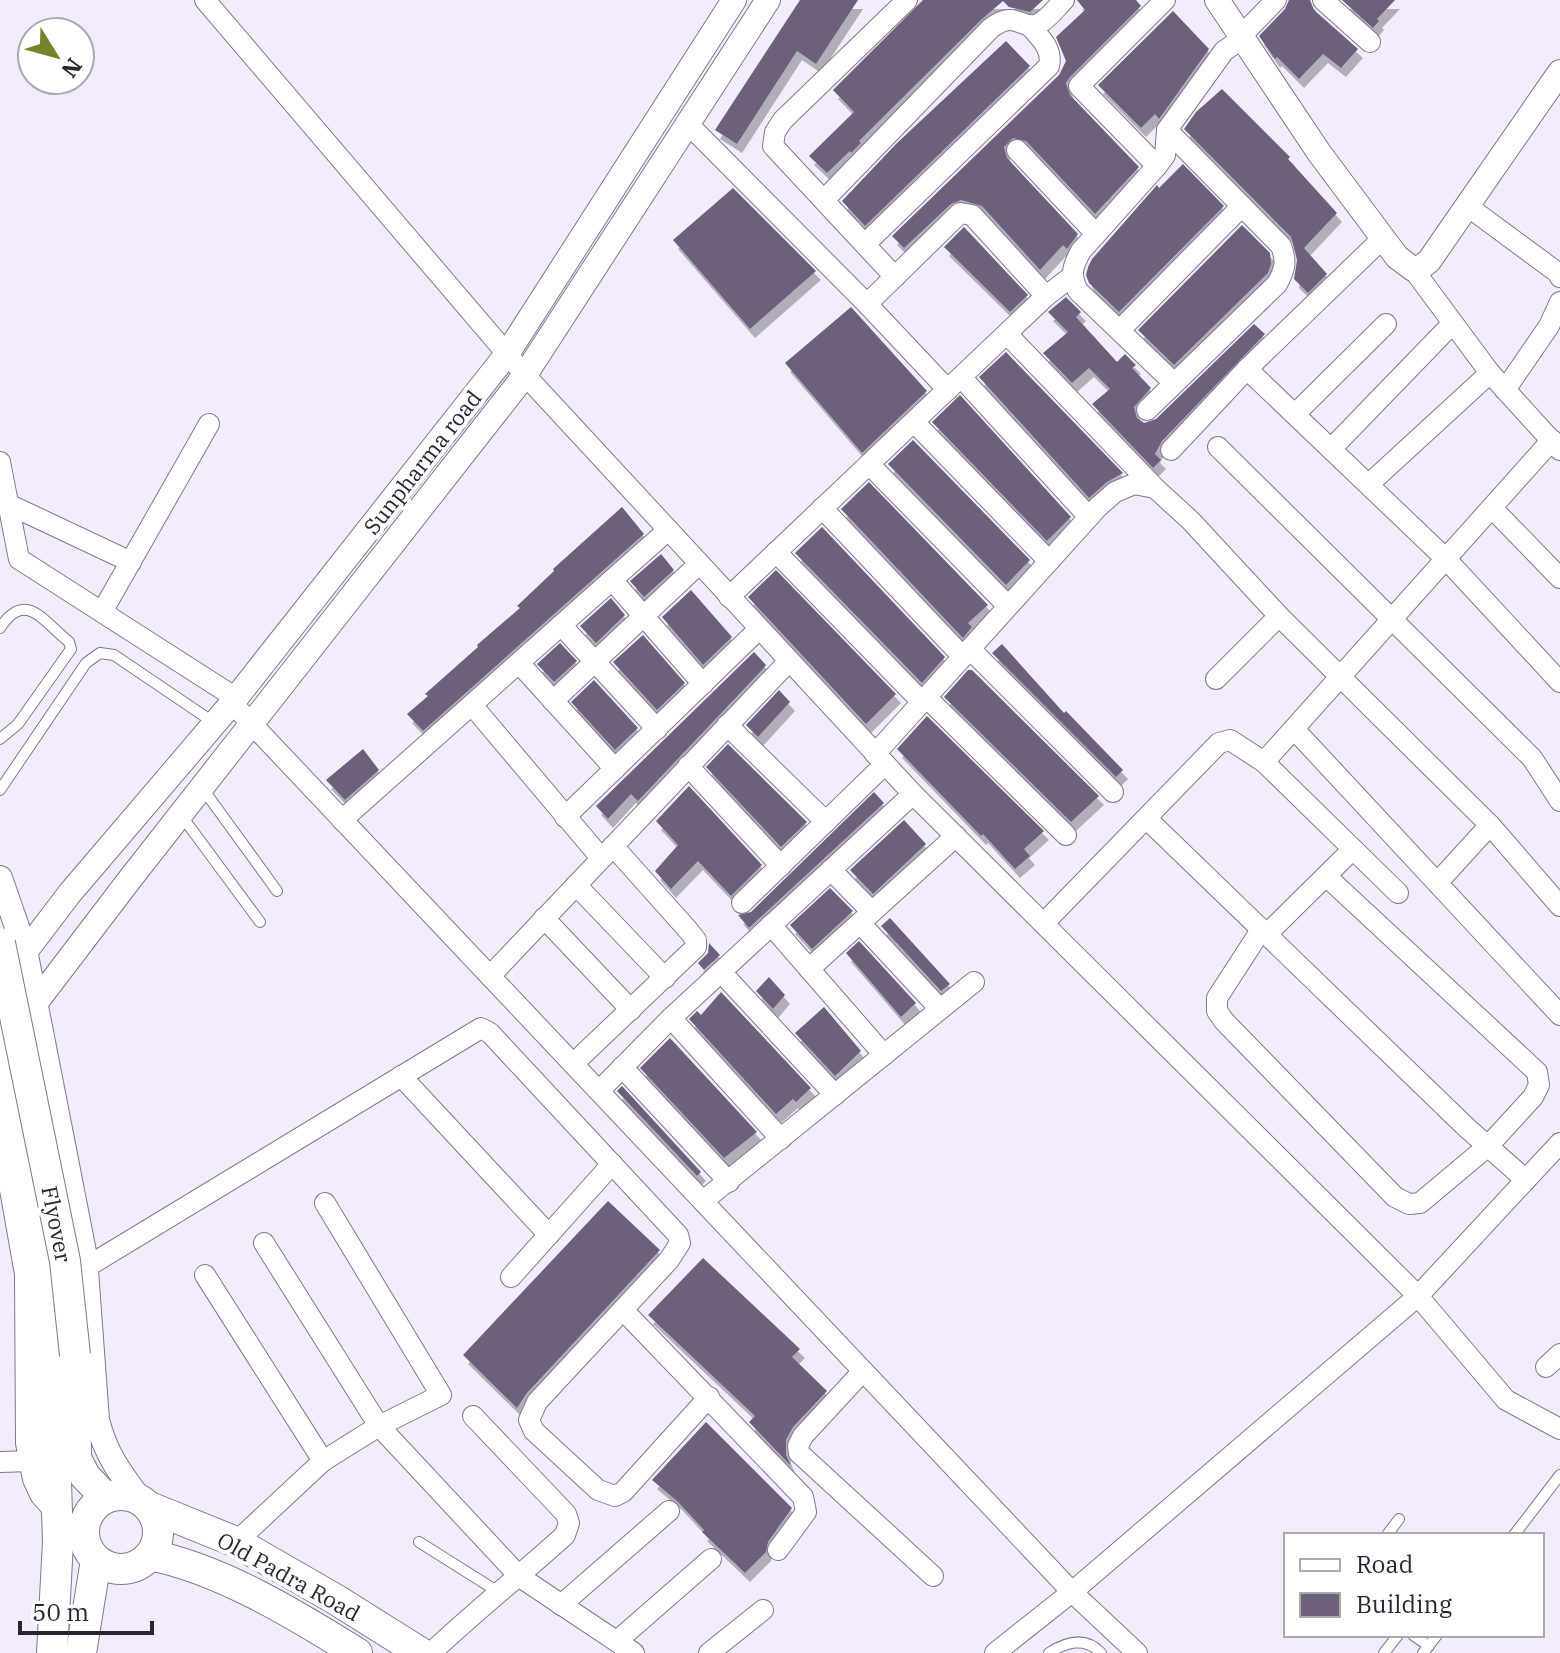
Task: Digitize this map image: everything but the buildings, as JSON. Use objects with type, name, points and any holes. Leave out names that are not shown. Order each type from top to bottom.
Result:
[{"type":"main road","name":"Flyover","points":[[13,946],[65,1261],[75,1355],[57,1511],[52,1653]]},
{"type":"main road","name":"Flyover","points":[[0,1032],[44,1267],[52,1360],[65,1436],[85,1476],[106,1498]]},
{"type":"main road","points":[[55,1590],[74,1564],[93,1557],[118,1570],[130,1569],[150,1555],[158,1532],[147,1504],[118,1495],[106,1498],[88,1515],[84,1538],[93,1557],[81,1653]]},
{"type":"main road","name":"Old Padra Road","points":[[147,1504],[236,1542],[421,1653]]},
{"type":"main road","name":"Old Padra Road","points":[[150,1555],[184,1562],[214,1574],[316,1627],[357,1653]]},
{"type":"street","name":"Sunpharma road","points":[[0,985],[13,946],[70,893],[234,701],[507,354],[734,0]]},
{"type":"street","name":"Sunpharma road","points":[[34,1005],[525,375],[768,0]]},
{"type":"street","points":[[895,277],[773,146],[775,132],[783,120],[907,0]]},
{"type":"street","points":[[1029,25],[1040,23],[1064,0]]},
{"type":"street","points":[[1157,166],[1079,86],[1165,0]]},
{"type":"street","points":[[1217,0],[1320,154],[1397,257],[1413,269],[1490,373],[1553,441]]},
{"type":"street","points":[[1174,383],[1078,291],[1071,277],[1073,266],[1081,251],[1165,155],[1167,130],[1224,51],[1243,36],[1276,0]]},
{"type":"street","points":[[1323,0],[1370,42]]},
{"type":"street","points":[[216,4],[525,375],[913,794],[1418,1296],[1506,1400],[1560,1429]]},
{"type":"street","points":[[824,200],[991,28],[1004,18],[1029,25],[1047,47],[1051,57],[1049,66],[865,244]]},
{"type":"street","points":[[1413,269],[1429,261],[1560,72]]},
{"type":"street","points":[[688,124],[867,304],[954,383],[1089,517]]},
{"type":"street","points":[[1147,410],[1277,284],[1285,270],[1281,246],[1167,130]]},
{"type":"street","points":[[1017,150],[1096,234]]},
{"type":"street","points":[[1466,205],[1560,277]]},
{"type":"street","points":[[1120,330],[1242,206]]},
{"type":"street","points":[[867,304],[960,213],[966,212],[1046,296]]},
{"type":"street","points":[[1171,450],[1247,369],[1383,238]]},
{"type":"street","points":[[729,597],[1046,296],[1071,277]]},
{"type":"street","points":[[1505,390],[1555,330],[1560,302]]},
{"type":"street","points":[[1295,414],[1386,324]]},
{"type":"street","points":[[1331,449],[1452,324]]},
{"type":"street","points":[[1007,334],[1155,488],[1191,521],[1279,616],[1490,825],[1560,906]]},
{"type":"street","points":[[1247,369],[1446,559],[1560,682]]},
{"type":"street","points":[[1369,484],[1490,373]]},
{"type":"street","points":[[1264,762],[1553,441],[1560,418]]},
{"type":"street","points":[[914,422],[1049,561]]},
{"type":"street","points":[[102,612],[209,424]]},
{"type":"street","points":[[1218,447],[1532,758],[1560,801]]},
{"type":"street","points":[[0,462],[19,559],[234,701],[252,725],[1072,1592],[1137,1653]]},
{"type":"street","points":[[869,464],[1008,606]]},
{"type":"street","points":[[742,903],[826,822],[880,759],[924,699],[1089,517],[1115,492],[1134,484],[1155,488]]},
{"type":"street","points":[[8,504],[131,562]]},
{"type":"street","points":[[822,508],[966,653],[1113,792]]},
{"type":"street","points":[[1492,508],[1560,578]]},
{"type":"street","points":[[342,820],[667,531]]},
{"type":"street","points":[[776,552],[1066,835]]},
{"type":"street","points":[[553,701],[699,564]]},
{"type":"street","points":[[612,580],[703,684]]},
{"type":"street","points":[[1216,679],[1279,616]]},
{"type":"street","points":[[561,625],[657,729]]},
{"type":"street","points":[[565,817],[759,629]]},
{"type":"street","points":[[490,976],[789,661]]},
{"type":"street","points":[[519,663],[615,769]]},
{"type":"street","points":[[472,705],[565,817],[607,852],[696,940],[691,954],[573,1064]]},
{"type":"street","points":[[727,725],[826,822]]},
{"type":"street","points":[[1294,729],[1560,1015]]},
{"type":"street","points":[[1044,923],[1219,743],[1230,740],[1264,762],[1398,893]]},
{"type":"street","points":[[688,766],[781,866]]},
{"type":"street","points":[[599,1091],[671,1018],[913,794]]},
{"type":"street","points":[[1147,819],[1526,1180]]},
{"type":"street","points":[[1438,882],[1490,825]]},
{"type":"street","points":[[809,969],[956,836]]},
{"type":"street","points":[[1326,876],[1537,1072],[1539,1085],[1533,1097],[1488,1146],[1420,1203],[1409,1204],[1395,1197],[1217,1011],[1217,998],[1263,932],[1353,849]]},
{"type":"street","points":[[831,870],[940,1009]]},
{"type":"street","points":[[0,878],[13,946],[34,1005],[85,1268],[97,1420],[104,1446],[116,1469],[147,1504]]},
{"type":"street","points":[[576,885],[665,978]]},
{"type":"street","points":[[544,918],[631,1010]]},
{"type":"street","points":[[771,925],[884,1055]]},
{"type":"street","points":[[721,972],[835,1095]]},
{"type":"street","points":[[703,1201],[974,982]]},
{"type":"street","points":[[671,1018],[781,1139]]},
{"type":"street","points":[[85,1268],[481,1028],[490,1033],[678,1235],[680,1243],[669,1260],[537,1402],[529,1420],[534,1431],[598,1490],[615,1496],[623,1492],[709,1397]]},
{"type":"street","points":[[622,1067],[729,1182]]},
{"type":"street","points":[[401,1076],[549,1235]]},
{"type":"street","points":[[0,1122],[8,1201],[27,1274],[28,1443],[38,1487],[57,1511]]},
{"type":"street","points":[[995,1653],[1072,1592],[1418,1296],[1560,1143]]},
{"type":"street","points":[[511,1277],[612,1164]]},
{"type":"street","points":[[236,1542],[323,1461],[379,1426],[441,1395],[325,1203]]},
{"type":"street","points":[[264,1243],[379,1426],[520,1577],[634,1653]]},
{"type":"street","points":[[205,1275],[323,1461]]},
{"type":"street","points":[[623,1310],[803,1497],[806,1512],[778,1550]]},
{"type":"street","points":[[863,1371],[803,1436],[798,1446],[799,1453],[933,1576]]},
{"type":"street","points":[[431,1653],[565,1535],[569,1523],[566,1514],[473,1416]]},
{"type":"street","points":[[0,1462],[31,1461]]},
{"type":"street","points":[[561,1605],[669,1511]]},
{"type":"street","points":[[617,1641],[711,1559]]},
{"type":"street","points":[[709,1653],[763,1610]]},
{"type":"lane","points":[[0,628],[9,614],[18,608],[28,609],[69,642],[71,649],[18,724],[0,739]]},
{"type":"lane","points":[[0,790],[86,663],[100,653],[114,655],[215,723]]},
{"type":"lane","points":[[203,788],[277,891]]},
{"type":"lane","points":[[181,815],[260,922]]},
{"type":"lane","points":[[1516,1533],[1560,1475]]},
{"type":"lane","points":[[1388,1533],[1399,1519]]},
{"type":"lane","points":[[419,1542],[500,1593]]},
{"type":"lane","points":[[1384,1653],[1396,1637]]},
{"type":"lane","points":[[1049,1653],[1063,1644],[1079,1641],[1094,1646],[1101,1653]]}]
